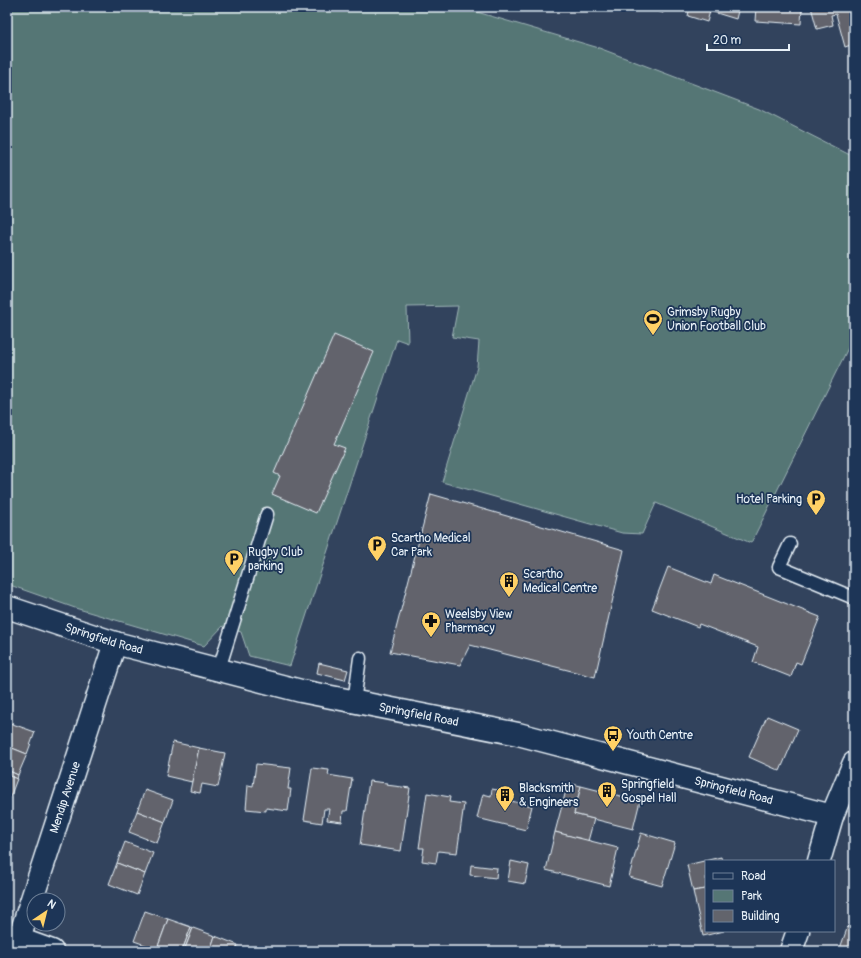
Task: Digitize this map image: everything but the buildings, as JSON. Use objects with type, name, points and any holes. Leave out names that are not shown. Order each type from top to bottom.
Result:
[{"type":"street","name":"Springfield Road","points":[[7,607],[115,643],[301,691],[518,734],[832,816]]},
{"type":"street","name":"Mendip Avenue","points":[[13,936],[115,643]]},
{"type":"street","points":[[819,860],[832,816],[854,763]]},
{"type":"street","points":[[791,951],[798,932]]},
{"type":"street","points":[[13,936],[52,951]]},
{"type":"lane","points":[[219,669],[267,514]]},
{"type":"lane","points":[[790,544],[779,567],[854,598]]},
{"type":"lane","points":[[354,702],[360,658]]},
{"type":"green space","name":"Grimsby Rugby Union Football Club","points":[[7,7],[460,7],[599,48],[759,109],[854,157],[854,336],[751,543],[656,503],[642,534],[622,533],[442,482],[477,367],[479,341],[452,337],[458,306],[407,307],[408,343],[397,339],[290,666],[249,656],[241,632],[223,626],[204,646],[75,608],[7,584]]},
{"type":"place","name":"Grimsby Rugby Union Football Club","points":[[653,336]]},
{"type":"place","name":"Hotel Parking","points":[[816,516]]},
{"type":"place","name":"Scartho Medical Car Park","points":[[377,562]]},
{"type":"place","name":"Rugby Club parking","points":[[234,576]]},
{"type":"place","name":"Scartho Medical Centre","points":[[509,598]]},
{"type":"place","name":"Weelsby View Pharmacy","points":[[431,638]]},
{"type":"place","name":"Youth Centre","points":[[613,752]]},
{"type":"place","name":"Springfield Gospel Hall","points":[[607,808]]},
{"type":"place","name":"Blacksmith & Engineers","points":[[505,812]]}]
